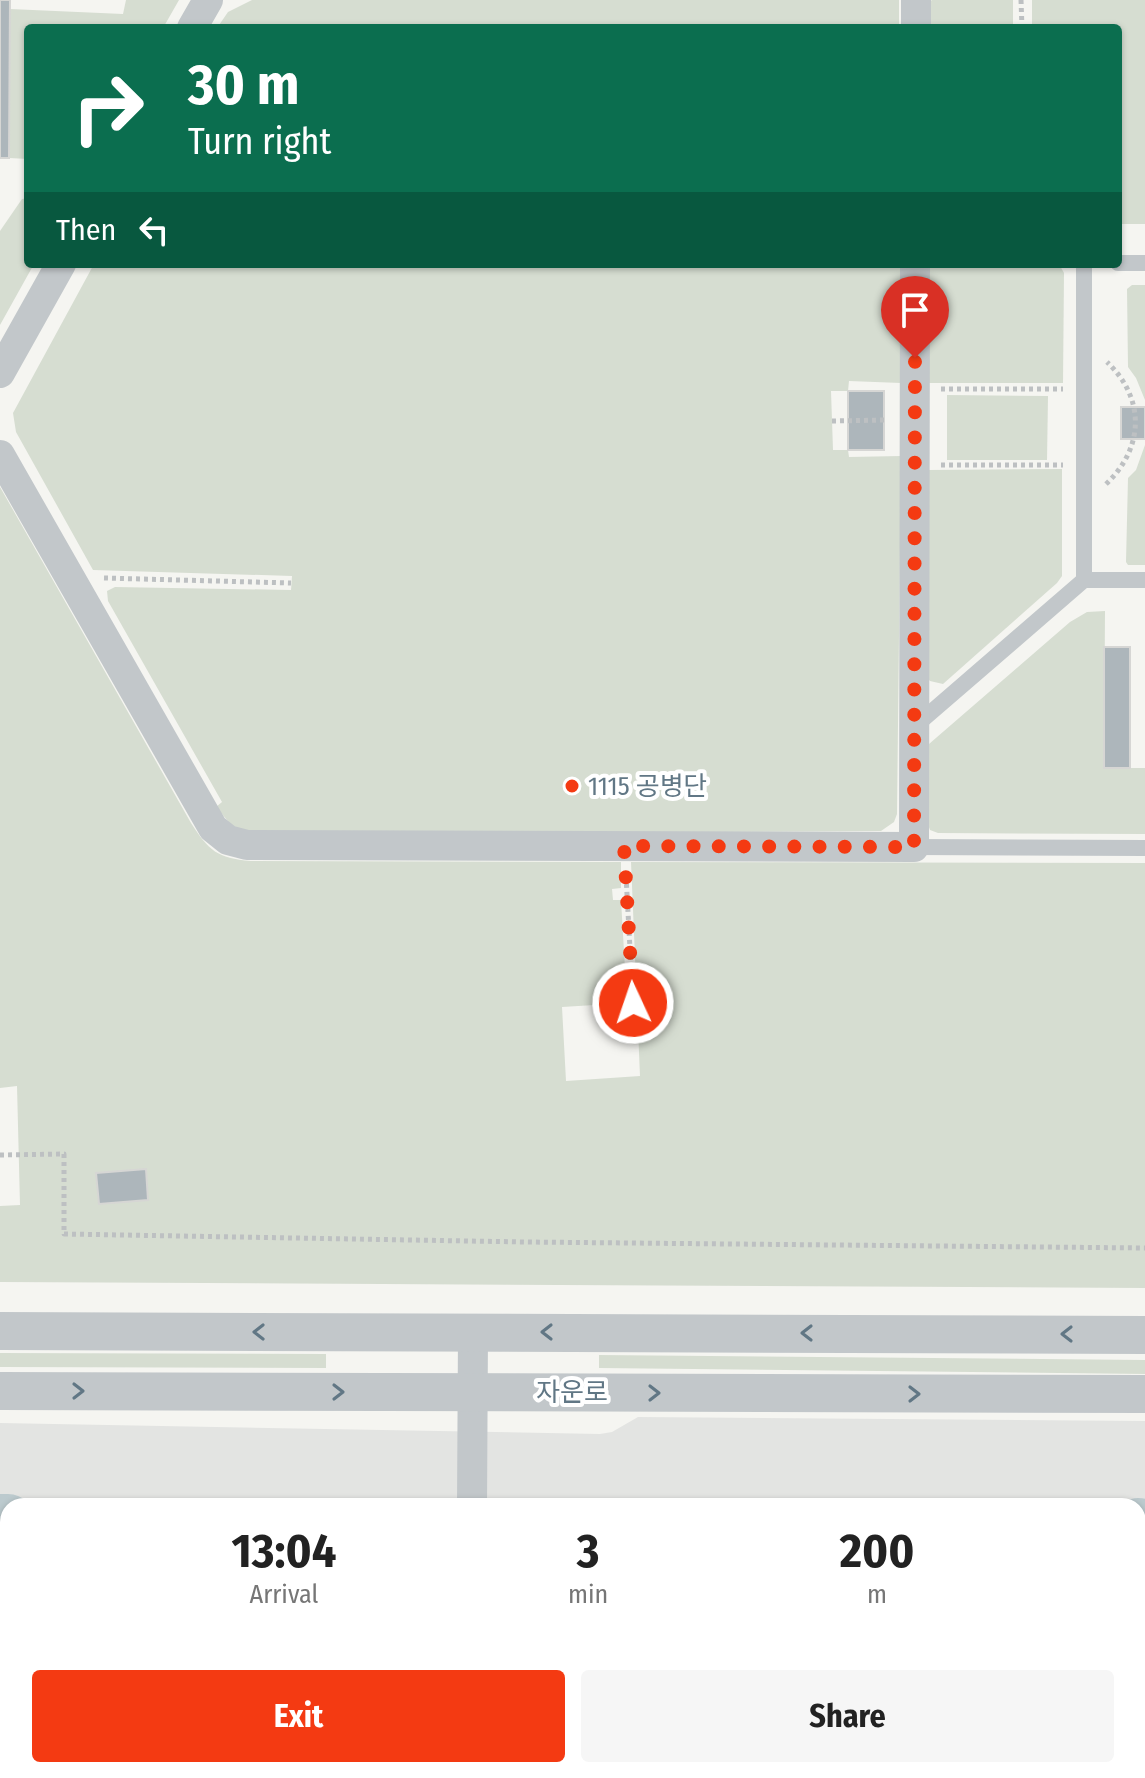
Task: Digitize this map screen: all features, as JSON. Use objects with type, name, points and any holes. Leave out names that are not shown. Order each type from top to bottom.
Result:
[{"type":"street","points":[[194,24],[208,0]]},
{"type":"street","points":[[916,0],[916,24]]},
{"type":"street","points":[[0,373],[59,268]]},
{"type":"street","points":[[0,455],[213,828],[228,840],[247,845],[914,847],[915,268]]},
{"type":"street","points":[[0,1331],[1145,1335]]},
{"type":"street","points":[[472,1498],[473,1332]]},
{"type":"street","name":"자운로","points":[[0,1391],[1145,1394]]},
{"type":"lane","points":[[1122,263],[1145,263]]},
{"type":"lane","points":[[1084,268],[1084,580]]},
{"type":"lane","points":[[914,727],[1084,580],[1145,580]]},
{"type":"lane","points":[[914,847],[1145,848]]},
{"type":"path","points":[[1021,0],[1022,24]]},
{"type":"path","points":[[1110,480],[1130,455],[1137,422],[1130,390],[1111,366]]},
{"type":"path","points":[[832,421],[915,404],[1084,388]]},
{"type":"path","points":[[1137,422],[1145,422]]},
{"type":"path","points":[[914,465],[1084,465]]},
{"type":"path","points":[[70,577],[291,583]]},
{"type":"path","points":[[624,846],[633,1003]]},
{"type":"path","points":[[0,1155],[64,1154],[64,1234],[1145,1248]]},
{"type":"shaded area","points":[[126,0],[179,0],[165,24],[24,24],[24,159],[9,158],[10,9],[123,14]]},
{"type":"shaded area","points":[[252,0],[899,0],[899,24],[220,24],[228,12]]},
{"type":"shaded area","points":[[932,0],[1013,0],[1013,24],[928,24],[928,3]]},
{"type":"shaded area","points":[[1032,0],[1145,0],[1145,224],[1122,224],[1122,24],[1032,24]]},
{"type":"shaded area","points":[[22,199],[24,268],[32,268],[0,325],[0,231]]},
{"type":"shaded area","points":[[92,268],[900,268],[901,383],[849,381],[848,391],[831,391],[833,450],[848,450],[849,457],[901,456],[897,814],[894,822],[881,831],[544,833],[244,831],[233,827],[216,807],[222,802],[108,601],[107,591],[115,587],[291,590],[292,576],[93,570],[16,432],[13,413]]},
{"type":"shaded area","points":[[928,268],[1061,268],[1064,273],[1063,383],[927,383]]},
{"type":"shaded area","points":[[1132,285],[1145,285],[1145,400],[1128,367],[1127,289]]},
{"type":"shaded area","points":[[947,395],[1048,396],[1047,460],[947,460]]},
{"type":"shaded area","points":[[1145,445],[1145,565],[1128,565],[1128,478],[1136,470]]},
{"type":"shaded area","points":[[1062,469],[1062,576],[943,684],[930,681],[926,677],[927,470]]},
{"type":"shaded area","points":[[0,487],[191,823],[215,851],[230,858],[251,861],[621,862],[621,888],[612,889],[613,900],[621,900],[627,1003],[562,1007],[566,1081],[640,1076],[631,862],[1145,863],[1145,1288],[0,1282],[0,1206],[20,1205],[17,1086],[0,1088]]},
{"type":"shaded area","points":[[1105,611],[1104,768],[1145,768],[1145,834],[938,833],[930,830],[927,822],[929,744],[1070,622],[1087,612]]},
{"type":"shaded area","points":[[0,1353],[326,1354],[326,1368],[0,1367]]},
{"type":"shaded area","points":[[599,1355],[1145,1360],[1145,1374],[599,1368]]},
{"type":"shaded area","points":[[638,1417],[1145,1421],[1145,1498],[0,1498],[0,1423],[612,1432]]},
{"type":"building","points":[[0,0],[10,0],[9,158],[0,158]]},
{"type":"building","points":[[848,391],[884,391],[884,450],[848,450]]},
{"type":"building","points":[[1121,407],[1145,407],[1145,439],[1121,439]]},
{"type":"building","points":[[1104,647],[1130,647],[1130,768],[1104,768]]},
{"type":"building","points":[[146,1169],[148,1200],[99,1204],[96,1173]]},
{"type":"place","name":"1115 공병단","points":[[572,786]]},
{"type":"route","points":[[633,1003],[624,846],[914,847],[915,358]]}]
